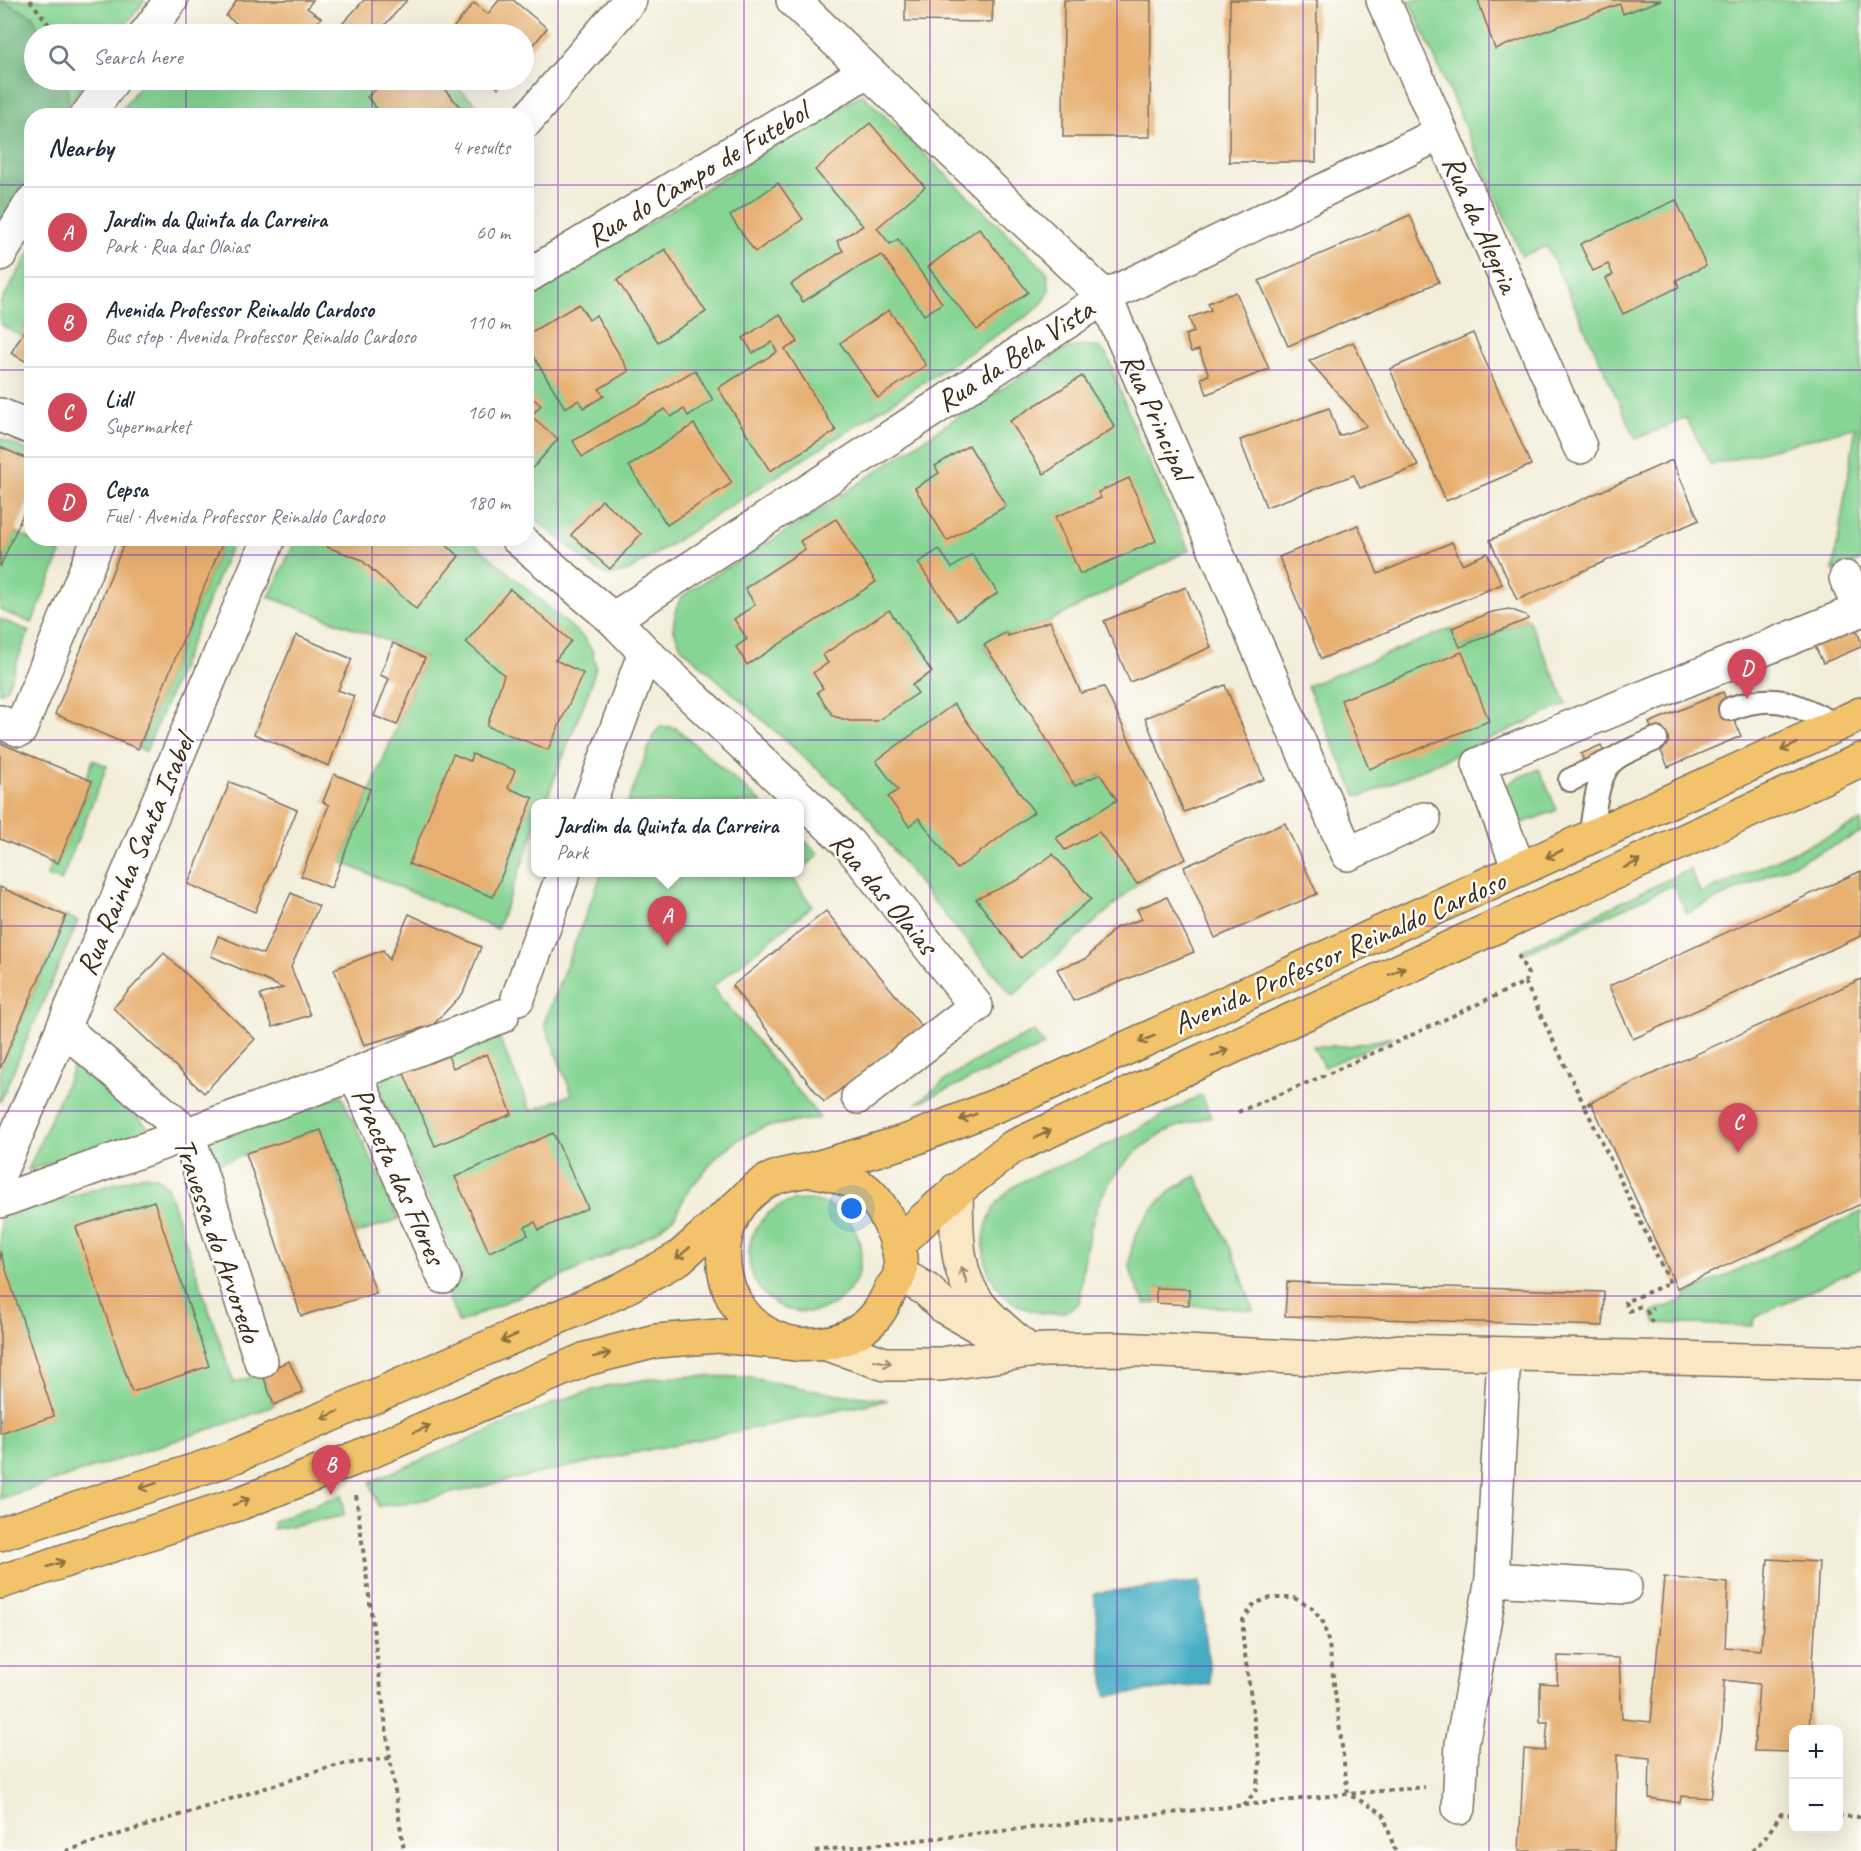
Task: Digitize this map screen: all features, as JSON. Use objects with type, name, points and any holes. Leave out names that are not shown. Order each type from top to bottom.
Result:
[{"type":"main road","name":"Avenida Professor Reinaldo Cardoso","points":[[808,1170],[909,1140],[1015,1099],[1849,720]]},
{"type":"main road","name":"Avenida Professor Reinaldo Cardoso","points":[[899,1260],[918,1224],[956,1190],[1013,1147],[1861,760]]},
{"type":"main road","points":[[0,1534],[226,1460],[617,1292],[679,1258],[762,1184],[784,1174],[808,1170],[837,1174],[863,1187],[882,1208],[899,1260],[877,1315],[854,1334],[812,1344],[719,1336],[656,1341],[586,1359],[351,1460],[241,1503],[0,1582]]},
{"type":"main road","points":[[743,1201],[729,1224],[723,1249],[724,1275],[734,1300],[750,1322],[772,1336],[812,1344]]},
{"type":"street","points":[[153,24],[171,0]]},
{"type":"street","points":[[534,112],[630,0]]},
{"type":"street","name":"Rua Principal","points":[[793,0],[1105,297],[1348,854],[1424,819]]},
{"type":"street","name":"Rua da Alegria","points":[[1383,0],[1580,447]]},
{"type":"street","name":"Rua do Campo de Futebol","points":[[534,272],[867,71]]},
{"type":"street","points":[[93,108],[105,90]]},
{"type":"street","name":"Rua da Bela Vista","points":[[613,619],[1105,297],[1441,133]]},
{"type":"street","points":[[0,254],[24,215]]},
{"type":"street","points":[[0,415],[24,425]]},
{"type":"street","points":[[0,722],[20,730],[96,546]]},
{"type":"street","name":"Rua Rainha Santa Isabel","points":[[0,1172],[63,1028],[265,546]]},
{"type":"street","name":"Rua das Olaias","points":[[526,546],[613,619],[801,799]]},
{"type":"street","points":[[1519,869],[1479,764],[1860,610],[1846,578]]},
{"type":"street","points":[[591,799],[645,652]]},
{"type":"street","name":"Rua das Olaias","points":[[804,802],[849,844],[976,1006],[858,1097]]},
{"type":"street","points":[[0,1201],[355,1074],[510,1007],[562,877]]},
{"type":"street","name":"Travessa do Arvoredo","points":[[63,1028],[188,1134],[261,1361]]},
{"type":"street","name":"Praceta das Flores","points":[[355,1074],[444,1277]]},
{"type":"street","points":[[956,1190],[961,1266],[969,1290],[979,1305],[1029,1351]]},
{"type":"street","points":[[899,1260],[944,1307],[993,1335],[1029,1351]]},
{"type":"street","points":[[812,1344],[885,1364],[941,1364],[1029,1351],[1118,1349],[1337,1359],[1399,1351],[1861,1363]]},
{"type":"street","points":[[1460,1798],[1462,1743],[1492,1579],[1503,1354]]},
{"type":"street","points":[[1492,1579],[1625,1587]]},
{"type":"lane","points":[[1732,713],[1744,703],[1766,699],[1787,701],[1849,720]]},
{"type":"lane","points":[[1570,780],[1614,759],[1658,744],[1599,786]]},
{"type":"lane","points":[[1590,838],[1599,786],[1604,772],[1614,759]]},
{"type":"path","points":[[30,0],[48,24]]},
{"type":"path","points":[[1238,1112],[1328,1074],[1525,982],[1528,974],[1517,952]]},
{"type":"path","points":[[1525,982],[1670,1283],[1625,1302],[1629,1311],[1641,1306]]},
{"type":"path","points":[[1585,1107],[1591,1102]]},
{"type":"path","points":[[351,1460],[404,1851]]},
{"type":"path","points":[[1243,1806],[1256,1790],[1260,1764],[1243,1640],[1243,1620],[1255,1604],[1271,1598],[1294,1598],[1311,1607],[1323,1622],[1329,1644],[1348,1794]]},
{"type":"path","points":[[66,1851],[338,1765],[390,1758]]},
{"type":"path","points":[[815,1851],[1411,1787],[1460,1798]]},
{"type":"path","points":[[1348,1794],[1383,1813],[1395,1851]]},
{"type":"path","points":[[1752,1851],[1766,1837],[1781,1815],[1789,1815]]},
{"type":"path","points":[[1843,1816],[1861,1817]]},
{"type":"green space","points":[[0,0],[145,0],[127,24],[24,24],[24,87]]},
{"type":"green space","points":[[0,0],[32,15],[37,24],[24,24],[24,90],[68,90],[68,108],[24,108],[24,198],[15,216],[0,231]]},
{"type":"green space","points":[[1409,0],[1861,0],[1861,560],[1833,571],[1856,427],[1711,465],[1686,418],[1636,439],[1547,246],[1522,256]]},
{"type":"green space","points":[[25,90],[79,90],[67,108],[30,108]]},
{"type":"green space","points":[[136,90],[460,90],[481,108],[124,108]]},
{"type":"green space","points":[[862,94],[1047,272],[1048,295],[1033,312],[629,571],[610,576],[596,569],[534,518],[534,291],[670,211],[776,144]]},
{"type":"green space","points":[[24,262],[24,330],[21,336],[0,324],[0,304]]},
{"type":"green space","points":[[1097,346],[1107,355],[1138,438],[1189,550],[1050,621],[1008,636],[1006,632],[984,646],[1032,715],[1075,786],[1100,774],[1165,868],[1137,884],[1013,996],[928,895],[861,808],[681,647],[673,628],[676,609],[681,597],[797,525],[962,414],[1067,348]]},
{"type":"green space","points":[[0,438],[24,449],[24,458],[0,447]]},
{"type":"green space","points":[[15,532],[24,536],[24,546],[46,546],[61,553],[32,623],[0,610],[0,567]]},
{"type":"green space","points":[[221,546],[231,546],[146,751],[138,749]]},
{"type":"green space","points":[[293,546],[477,546],[583,637],[592,650],[596,666],[590,688],[547,799],[531,799],[531,840],[497,929],[341,862],[425,658],[393,643],[269,597]]},
{"type":"green space","points":[[0,619],[29,631],[7,688],[0,693]]},
{"type":"green space","points":[[1528,619],[1567,704],[1363,796],[1356,795],[1307,686],[1452,628],[1461,647]]},
{"type":"green space","points":[[661,726],[676,728],[757,799],[630,799],[654,734]]},
{"type":"green space","points":[[93,760],[107,766],[61,881],[47,876],[52,861],[58,862],[92,781],[86,779]]},
{"type":"green space","points":[[1539,769],[1557,810],[1517,825],[1502,788],[1519,777]]},
{"type":"green space","points":[[1861,821],[1861,833],[1687,913],[1673,885],[1524,954],[1522,950],[1690,869],[1701,894]]},
{"type":"green space","points":[[804,840],[819,854],[804,868]]},
{"type":"green space","points":[[600,877],[794,877],[812,906],[712,987],[820,1118],[764,1127],[741,1138],[717,1156],[688,1191],[675,1216],[656,1232],[459,1323],[445,1289],[465,1280],[372,1075],[494,1026],[531,1111],[572,1094],[544,1023]]},
{"type":"green space","points":[[66,916],[78,921],[0,1102],[0,1069]]},
{"type":"green space","points":[[1035,1031],[1044,1046],[915,1104],[952,1075],[991,1052]]},
{"type":"green space","points":[[1394,1037],[1324,1067],[1313,1046],[1349,1046]]},
{"type":"green space","points":[[77,1059],[153,1132],[28,1170]]},
{"type":"green space","points":[[341,1095],[399,1219],[356,1234],[321,1130],[216,1164],[209,1138]]},
{"type":"green space","points":[[1201,1095],[1211,1116],[1172,1129],[1148,1143],[1129,1158],[1103,1194],[1089,1235],[1079,1303],[1064,1312],[1044,1313],[1018,1305],[1003,1294],[992,1280],[986,1263],[984,1245],[986,1227],[993,1210],[1005,1194],[1030,1177],[1095,1151]]},
{"type":"green space","points":[[144,1175],[157,1177],[167,1187],[234,1383],[262,1373],[274,1405],[246,1417],[0,1499],[0,1217]]},
{"type":"green space","points":[[1196,1176],[1238,1265],[1253,1310],[1189,1305],[1188,1289],[1157,1288],[1156,1303],[1145,1304],[1135,1283],[1130,1260],[1137,1233],[1152,1209],[1162,1199]]},
{"type":"green space","points":[[805,1200],[826,1204],[845,1216],[857,1235],[861,1256],[857,1277],[845,1296],[826,1308],[805,1312],[784,1308],[765,1296],[753,1277],[749,1256],[753,1235],[765,1216],[784,1204]]},
{"type":"green space","points":[[1861,1212],[1861,1267],[1754,1318],[1753,1326],[1656,1323],[1652,1313],[1685,1299],[1685,1295]]},
{"type":"green space","points":[[746,1377],[824,1392],[888,1400],[572,1466],[404,1504],[378,1506],[370,1482],[561,1400],[607,1386],[655,1378]]},
{"type":"green space","points":[[342,1495],[344,1516],[273,1529],[273,1521]]},
{"type":"water","points":[[1200,1582],[1211,1684],[1106,1696],[1094,1593]]},
{"type":"building","points":[[237,0],[313,0],[307,8],[321,18],[316,24],[238,24],[226,16]]},
{"type":"building","points":[[364,0],[407,0],[386,24],[342,24]]},
{"type":"building","points":[[499,0],[513,0],[547,28],[534,44],[534,24],[456,24],[474,3],[488,14]]},
{"type":"building","points":[[905,0],[993,0],[992,22],[905,21]]},
{"type":"building","points":[[1064,0],[1151,0],[1150,137],[1063,137]]},
{"type":"building","points":[[1230,0],[1317,0],[1316,162],[1229,162]]},
{"type":"building","points":[[1478,0],[1661,0],[1623,14],[1620,4],[1495,49]]},
{"type":"building","points":[[375,90],[445,90],[461,108],[376,108],[367,97]]},
{"type":"building","points":[[870,123],[925,187],[877,228],[890,244],[898,239],[942,303],[924,315],[882,255],[803,302],[791,284],[843,251],[837,241],[863,226],[815,170]]},
{"type":"building","points":[[778,183],[803,219],[755,252],[730,216]]},
{"type":"building","points":[[1676,200],[1706,266],[1676,280],[1679,287],[1623,314],[1606,278],[1613,275],[1608,264],[1593,271],[1580,244]]},
{"type":"building","points":[[1410,215],[1439,282],[1288,346],[1259,281]]},
{"type":"building","points":[[979,228],[1028,292],[977,330],[928,267]]},
{"type":"building","points":[[665,249],[706,312],[658,342],[617,280]]},
{"type":"building","points":[[1236,292],[1269,369],[1207,394],[1201,378],[1209,375],[1199,350],[1191,352],[1185,335],[1194,332],[1189,318],[1211,310],[1208,303]]},
{"type":"building","points":[[579,304],[589,320],[596,315],[629,371],[599,389],[604,396],[584,408],[579,400],[565,408],[534,357],[534,330]]},
{"type":"building","points":[[889,310],[926,365],[878,398],[840,343]]},
{"type":"building","points":[[780,314],[798,342],[785,349],[836,431],[770,471],[718,388],[777,352],[772,342],[753,353],[743,338]]},
{"type":"building","points":[[24,331],[24,360],[11,353]]},
{"type":"building","points":[[1473,333],[1531,465],[1446,501],[1390,369]]},
{"type":"building","points":[[1353,342],[1390,419],[1419,466],[1360,488],[1354,475],[1266,507],[1240,440],[1329,408],[1339,436],[1367,426],[1309,361]]},
{"type":"building","points":[[695,370],[713,400],[688,416],[684,409],[671,417],[665,409],[582,457],[573,441]]},
{"type":"building","points":[[1082,376],[1115,427],[1044,474],[1010,421]]},
{"type":"building","points":[[534,399],[541,405],[534,413]]},
{"type":"building","points":[[534,419],[558,439],[534,467]]},
{"type":"building","points":[[694,424],[732,483],[667,525],[629,466]]},
{"type":"building","points":[[969,445],[1006,506],[947,541],[915,488],[939,473],[935,466]]},
{"type":"building","points":[[0,447],[24,458],[24,512],[0,567]]},
{"type":"building","points":[[1672,460],[1699,520],[1517,600],[1490,540]]},
{"type":"building","points":[[1129,478],[1156,541],[1080,574],[1055,517],[1101,498],[1098,492]]},
{"type":"building","points":[[602,500],[641,534],[610,569],[571,535]]},
{"type":"building","points":[[836,519],[876,582],[747,665],[736,647],[747,639],[734,619],[755,605],[745,588],[805,549],[800,541]]},
{"type":"building","points":[[1358,525],[1378,574],[1452,542],[1462,564],[1487,553],[1502,584],[1321,659],[1279,557]]},
{"type":"building","points":[[123,546],[221,546],[138,749],[55,714]]},
{"type":"building","points":[[447,546],[459,556],[416,609],[360,559],[327,547]]},
{"type":"building","points":[[939,549],[952,568],[972,554],[998,593],[957,620],[918,563]]},
{"type":"building","points":[[1186,587],[1211,647],[1130,682],[1104,621]]},
{"type":"building","points":[[510,589],[571,641],[555,660],[583,673],[548,750],[487,726],[504,675],[466,642]]},
{"type":"building","points":[[1509,609],[1526,615],[1528,619],[1460,647],[1452,628],[1492,612]]},
{"type":"building","points":[[889,610],[932,672],[912,685],[918,693],[877,721],[850,721],[833,716],[817,692],[823,688],[813,673],[828,663],[823,655]]},
{"type":"building","points":[[1050,621],[1081,693],[1104,687],[1186,859],[1137,884],[1099,832],[1065,850],[1056,838],[1117,800],[1100,774],[1075,786],[1032,715],[984,645],[1006,632],[1008,636]]},
{"type":"building","points":[[1855,627],[1861,647],[1823,663],[1814,644]]},
{"type":"building","points":[[296,635],[352,659],[338,690],[354,696],[329,766],[254,734]]},
{"type":"building","points":[[393,643],[425,658],[397,725],[374,716],[389,679],[380,675]]},
{"type":"building","points":[[1462,652],[1489,721],[1369,769],[1341,700]]},
{"type":"building","points":[[1225,685],[1264,779],[1184,812],[1145,718]]},
{"type":"building","points":[[1723,692],[1741,736],[1668,767],[1649,723]]},
{"type":"building","points":[[954,704],[1034,812],[957,869],[919,818],[909,826],[888,797],[898,790],[876,761]]},
{"type":"building","points":[[0,743],[92,781],[58,863],[0,839]]},
{"type":"building","points":[[1601,745],[1605,756],[1585,764],[1581,754]]},
{"type":"building","points":[[453,754],[470,761],[472,754],[515,770],[508,788],[533,798],[493,897],[409,864]]},
{"type":"building","points":[[334,774],[370,789],[331,888],[301,876],[329,805],[323,802]]},
{"type":"building","points":[[230,782],[297,810],[255,912],[188,884]]},
{"type":"building","points":[[1285,823],[1317,894],[1215,938],[1184,867]]},
{"type":"building","points":[[1053,854],[1091,899],[1021,958],[976,899],[1018,880]]},
{"type":"building","points":[[1861,871],[1861,936],[1633,1039],[1609,986]]},
{"type":"building","points":[[0,887],[66,916],[0,1069]]},
{"type":"building","points":[[291,893],[319,906],[291,967],[310,1015],[273,1027],[260,995],[283,988],[211,956],[218,936],[263,954]]},
{"type":"building","points":[[1167,897],[1194,952],[1073,1001],[1057,969],[1086,959],[1115,928],[1142,919],[1137,909]]},
{"type":"building","points":[[826,911],[922,1027],[824,1102],[732,986]]},
{"type":"building","points":[[409,914],[481,947],[463,993],[433,1025],[364,1045],[334,969],[383,950],[389,960]]},
{"type":"building","points":[[164,953],[255,1039],[204,1093],[113,1008]]},
{"type":"building","points":[[1861,979],[1861,1204],[1677,1288],[1591,1102]]},
{"type":"building","points":[[446,1051],[453,1068],[487,1054],[512,1114],[435,1146],[402,1069]]},
{"type":"building","points":[[321,1130],[376,1293],[301,1316],[246,1153]]},
{"type":"building","points":[[553,1133],[588,1208],[539,1230],[535,1222],[525,1227],[528,1235],[489,1252],[455,1177]]},
{"type":"building","points":[[154,1201],[209,1366],[132,1392],[76,1227]]},
{"type":"building","points":[[0,1251],[54,1416],[0,1434]]},
{"type":"building","points":[[1287,1282],[1604,1292],[1603,1326],[1285,1316]]},
{"type":"building","points":[[1156,1288],[1189,1289],[1189,1305],[1156,1303]]},
{"type":"building","points":[[289,1361],[303,1392],[274,1405],[262,1373]]},
{"type":"building","points":[[1768,1559],[1819,1562],[1809,1725],[1789,1725],[1789,1752],[1754,1751],[1759,1684],[1724,1680],[1722,1727],[1711,1798],[1681,1796],[1680,1803],[1649,1798],[1650,1758],[1617,1755],[1615,1851],[1519,1851],[1524,1749],[1545,1751],[1548,1722],[1540,1722],[1540,1683],[1557,1684],[1558,1656],[1619,1658],[1622,1719],[1651,1722],[1664,1577],[1728,1583],[1725,1647],[1761,1650]]},
{"type":"place","name":"Cepsa","points":[[1747,699]]},
{"type":"place","name":"Jardim da Quinta da Carreira","points":[[667,946]]},
{"type":"place","name":"Lidl","points":[[1738,1153]]},
{"type":"place","name":"Avenida Professor Reinaldo Cardoso","points":[[331,1495]]}]
